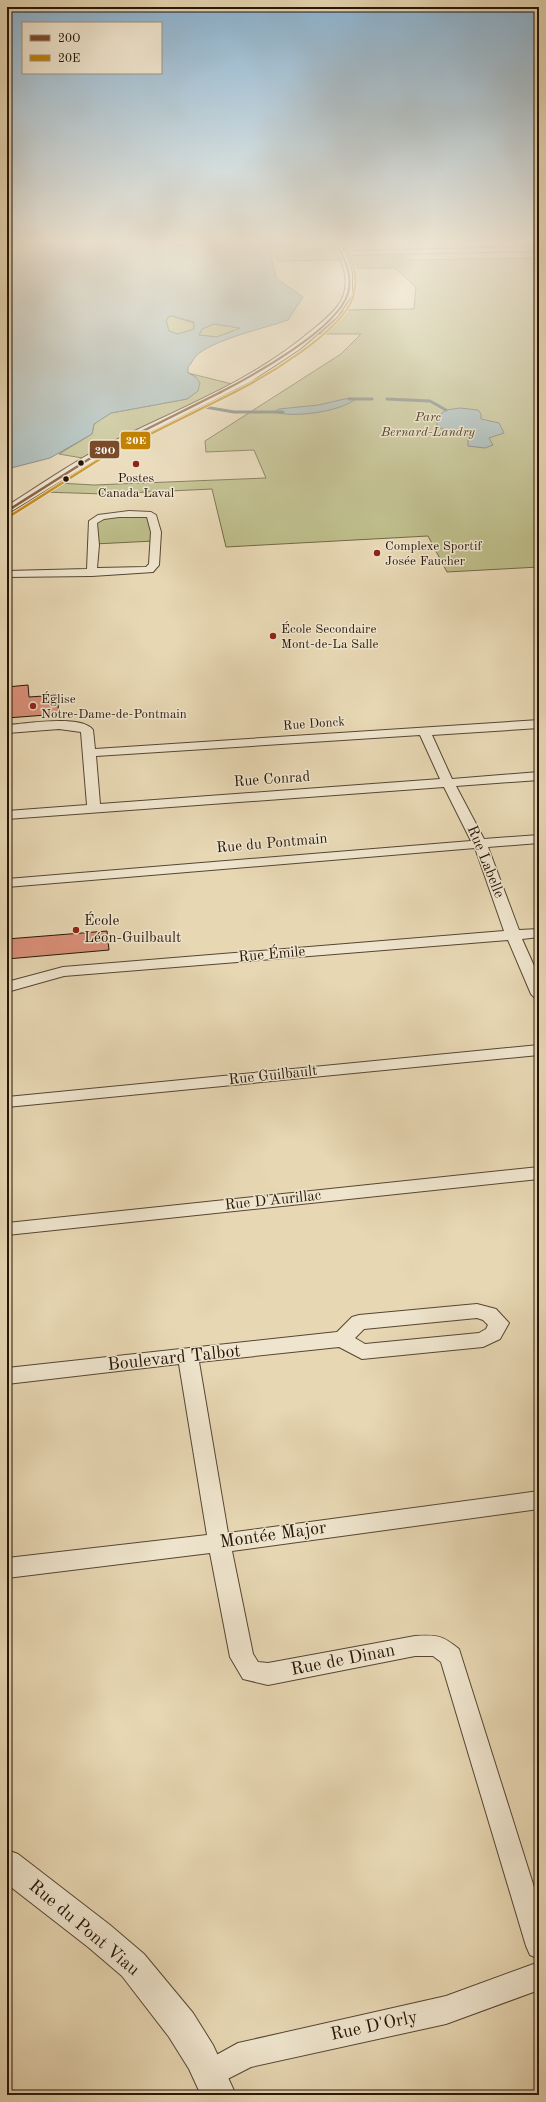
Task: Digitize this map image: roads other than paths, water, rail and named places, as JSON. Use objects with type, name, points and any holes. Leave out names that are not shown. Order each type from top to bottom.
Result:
[{"type":"street","points":[[7,511],[58,476],[105,450],[191,409],[292,351],[302,342]]},
{"type":"street","points":[[7,579],[76,576],[92,573],[149,570],[154,565],[154,541],[156,532],[151,515],[143,513],[102,516],[95,519],[92,523],[94,544],[92,573]]},
{"type":"street","points":[[7,574],[72,571],[92,573]]},
{"type":"street","name":"Rue Donck","points":[[90,753],[539,724]]},
{"type":"street","points":[[7,729],[69,725],[80,726],[87,730],[94,809]]},
{"type":"street","name":"Rue Labelle","points":[[425,732],[448,783],[480,844],[513,935],[539,994]]},
{"type":"street","name":"Rue Conrad","points":[[7,815],[539,776]]},
{"type":"street","name":"Rue du Pontmain","points":[[7,883],[539,839]]},
{"type":"street","name":"Rue Émile","points":[[7,987],[63,972],[539,934]]},
{"type":"street","name":"Rue Guilbault","points":[[7,1102],[539,1050]]},
{"type":"street","name":"Rue D'Aurillac","points":[[7,1229],[539,1173]]},
{"type":"street","points":[[477,1311],[489,1314],[499,1323],[493,1334],[483,1340],[475,1341],[362,1352],[342,1340],[359,1322],[477,1311]]},
{"type":"street","name":"Boulevard Talbot","points":[[7,1376],[342,1340]]},
{"type":"street","name":"Rue de Dinan","points":[[188,1356],[219,1543],[242,1657],[251,1671],[268,1674],[416,1646],[437,1645],[451,1656],[539,1946]]},
{"type":"street","name":"Montée Major","points":[[7,1568],[219,1543],[539,1500]]},
{"type":"street","name":"Rue du Pont Viau","points":[[7,1865],[99,1936],[133,1965],[181,2025],[214,2088]]},
{"type":"street","name":"Rue D'Orly","points":[[214,2088],[238,2057],[446,2010],[539,1976]]},
{"type":"water","points":[[7,342],[220,342],[202,351],[195,357],[188,367],[188,373],[196,377],[200,383],[198,391],[187,399],[111,413],[94,424],[92,434],[50,458],[7,469]]},
{"type":"water","points":[[349,398],[356,399],[348,404],[316,413],[283,414],[274,412],[279,409],[318,405]]},
{"type":"water","points":[[460,408],[478,410],[481,414],[481,419],[499,423],[504,433],[489,438],[493,445],[485,448],[468,446],[468,434],[460,431],[443,429],[437,425],[437,417],[446,410]]},
{"type":"waterway","points":[[349,399],[372,399]]},
{"type":"waterway","points":[[387,399],[430,401],[446,410]]},
{"type":"waterway","points":[[205,407],[234,412],[283,412]]},
{"type":"place","name":"Postes Canada Laval","points":[[136,464]]},
{"type":"place","name":"Complexe Sportif Josée Faucher","points":[[377,553]]},
{"type":"place","name":"École Secondaire Mont-de-La Salle","points":[[273,636]]},
{"type":"place","name":"Église Notre-Dame-de-Pontmain","points":[[33,706]]},
{"type":"place","name":"École Léon-Guilbault","points":[[76,930]]},
{"type":"park label","name":"Parc Bernard-Landry","points":[[428,424]]}]
